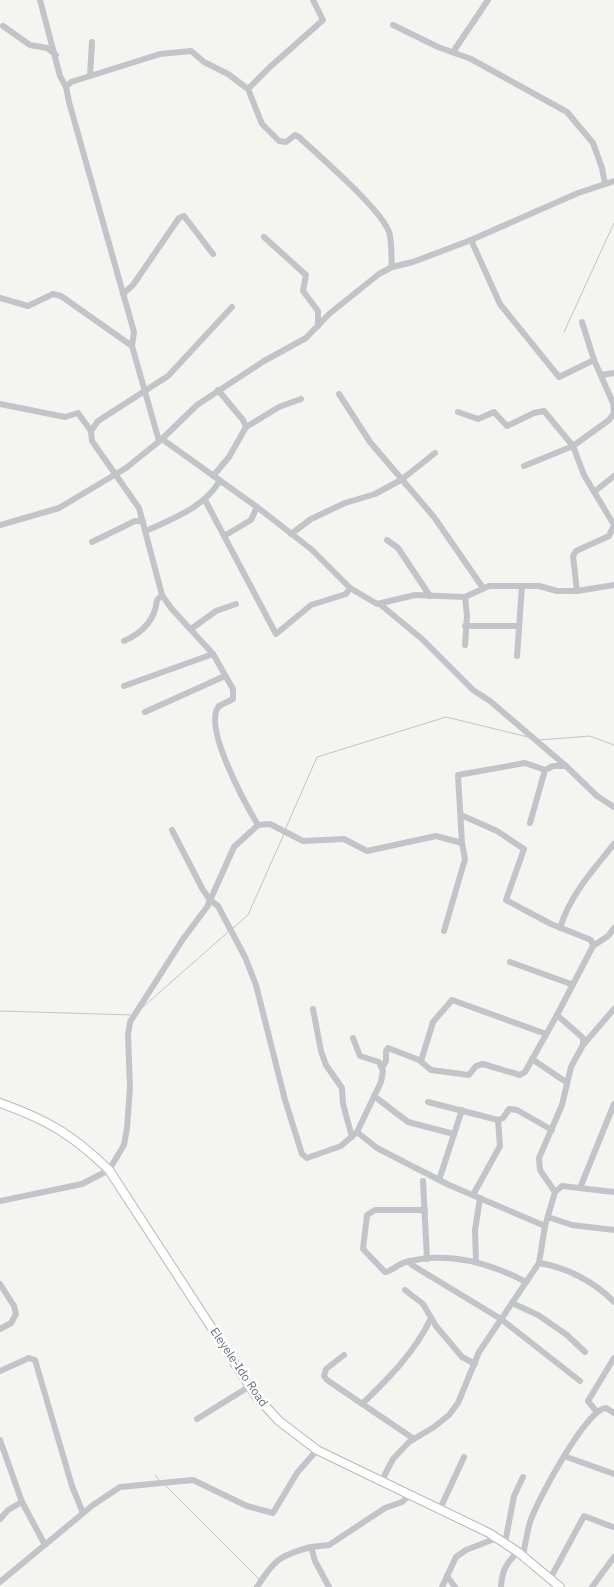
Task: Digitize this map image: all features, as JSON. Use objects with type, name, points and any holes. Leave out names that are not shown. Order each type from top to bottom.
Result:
[{"type":"main road","name":"Eleyele-Ido Road","points":[[0,1103],[40,1118],[68,1133],[91,1151],[109,1170],[250,1386],[279,1421],[317,1450],[439,1511],[473,1524],[497,1538],[560,1587]]},
{"type":"street","points":[[40,0],[134,332],[132,346],[144,390],[161,440],[257,507],[311,549],[350,588],[381,605],[422,639],[473,690],[566,766],[597,796],[614,806]]},
{"type":"street","points":[[453,52],[488,0]]},
{"type":"street","points":[[248,90],[270,67],[323,20],[315,1]]},
{"type":"street","points":[[393,25],[501,74],[573,117],[593,143],[602,168],[604,184]]},
{"type":"street","points":[[3,26],[30,44],[47,48],[56,55]]},
{"type":"street","points":[[90,76],[92,42]]},
{"type":"street","points":[[66,87],[70,82],[160,54],[187,50],[248,90],[262,124],[279,142],[286,142],[295,135],[299,137],[354,189],[386,226],[390,234],[392,267]]},
{"type":"street","points":[[0,525],[59,508],[115,475],[161,440],[197,405],[264,361],[306,338],[379,274],[392,267],[413,262],[471,240],[614,181]]},
{"type":"street","points":[[123,294],[133,284],[179,218],[184,216],[213,254]]},
{"type":"street","points":[[264,237],[306,275],[303,291],[318,312],[318,326]]},
{"type":"street","points":[[471,240],[488,274]]},
{"type":"street","points":[[471,240],[500,304],[559,377],[594,360]]},
{"type":"street","points":[[0,298],[28,306],[52,294],[61,296],[132,346]]},
{"type":"street","points":[[91,431],[98,421],[168,376],[232,307]]},
{"type":"street","points":[[524,466],[573,446],[609,420],[614,414],[613,403],[594,360],[582,322]]},
{"type":"street","points":[[601,375],[614,372]]},
{"type":"street","points":[[218,390],[243,420],[246,427]]},
{"type":"street","points":[[339,394],[370,442],[434,517],[483,588]]},
{"type":"street","points":[[213,476],[229,457],[246,427],[279,408],[302,398]]},
{"type":"street","points":[[0,404],[65,417],[78,413],[91,431],[92,440],[139,508],[162,595],[171,608],[213,654],[235,695],[231,701],[219,706],[216,711],[221,749],[232,777],[258,824]]},
{"type":"street","points":[[458,412],[478,419],[494,412],[507,426],[534,413],[544,411],[573,446],[584,475],[614,526],[613,532],[609,536],[576,551],[573,556],[577,591]]},
{"type":"street","points":[[291,534],[311,519],[345,503],[375,494],[401,480],[435,453]]},
{"type":"street","points":[[594,492],[614,476]]},
{"type":"street","points":[[146,531],[190,510],[205,500],[219,482]]},
{"type":"street","points":[[205,500],[276,634],[311,605],[346,594],[350,588]]},
{"type":"street","points":[[224,536],[251,520],[257,507]]},
{"type":"street","points":[[92,542],[135,521],[143,521]]},
{"type":"street","points":[[387,540],[398,548],[430,596]]},
{"type":"street","points":[[381,605],[396,598],[430,596],[465,597],[483,588],[522,586],[577,591],[614,585]]},
{"type":"street","points":[[517,656],[522,586]]},
{"type":"street","points":[[124,641],[136,636],[150,622],[157,609],[157,600],[162,595]]},
{"type":"street","points":[[465,597],[467,616],[465,645]]},
{"type":"street","points":[[191,629],[216,611],[236,604]]},
{"type":"street","points":[[465,626],[519,626]]},
{"type":"street","points":[[124,686],[213,654]]},
{"type":"street","points":[[145,712],[225,676]]},
{"type":"street","points":[[444,930],[465,859],[462,843],[458,778],[461,773],[525,763],[545,770],[553,766],[566,766]]},
{"type":"street","points":[[530,823],[545,770]]},
{"type":"street","points":[[461,815],[478,821],[522,847],[525,852],[506,900],[560,928],[591,940],[593,946]]},
{"type":"street","points":[[0,1201],[82,1184],[109,1170],[124,1146],[127,1128],[130,1087],[128,1034],[130,1022],[210,900],[234,847],[258,824],[270,824],[303,840],[344,839],[367,851],[436,836],[462,843]]},
{"type":"street","points":[[172,830],[210,900],[220,909],[245,957],[256,985],[285,1100],[302,1154],[307,1158],[341,1146],[354,1135],[381,1082],[382,1068],[386,1061],[386,1051],[388,1048],[421,1061],[428,1068],[435,1070],[469,1075],[476,1066],[483,1064],[518,1075],[523,1074],[557,1015],[571,984],[593,946],[608,936],[614,928]]},
{"type":"street","points":[[560,928],[565,911],[587,877],[614,844]]},
{"type":"street","points":[[510,962],[571,984]]},
{"type":"street","points":[[421,1061],[433,1022],[452,1000],[546,1034]]},
{"type":"street","points":[[314,1009],[321,1051],[326,1065],[342,1088],[343,1104],[354,1135],[439,1180],[514,1215],[545,1226]]},
{"type":"street","points":[[555,1192],[539,1165],[539,1158],[562,1105],[571,1067],[583,1045],[614,1009]]},
{"type":"street","points":[[557,1015],[583,1038],[583,1045]]},
{"type":"street","points":[[353,1038],[360,1056],[379,1062],[382,1068]]},
{"type":"street","points":[[532,1059],[566,1082]]},
{"type":"street","points":[[374,1096],[408,1122],[454,1134]]},
{"type":"street","points":[[428,1102],[498,1120]]},
{"type":"street","points":[[580,1188],[614,1104]]},
{"type":"street","points":[[498,1120],[512,1109],[552,1130]]},
{"type":"street","points":[[439,1180],[462,1110]]},
{"type":"street","points":[[473,1195],[500,1146],[498,1120]]},
{"type":"street","points":[[423,1182],[427,1259]]},
{"type":"street","points":[[381,1482],[393,1459],[409,1442],[434,1427],[452,1412],[465,1391],[479,1352],[539,1263],[545,1226],[555,1192],[562,1186],[614,1192]]},
{"type":"street","points":[[476,1262],[475,1230],[480,1198]]},
{"type":"street","points":[[425,1210],[375,1210],[367,1215],[363,1245],[366,1253],[385,1272],[409,1261],[427,1259],[476,1262],[504,1270],[526,1282]]},
{"type":"street","points":[[548,1217],[572,1225],[614,1230]]},
{"type":"street","points":[[409,1261],[412,1265],[501,1319],[580,1381]]},
{"type":"street","points":[[539,1263],[566,1270],[606,1294],[614,1302]]},
{"type":"street","points":[[0,1284],[14,1306],[16,1314],[11,1323],[0,1329]]},
{"type":"street","points":[[405,1290],[423,1304],[431,1318],[462,1357],[475,1364]]},
{"type":"street","points":[[512,1302],[545,1320],[567,1335],[585,1352]]},
{"type":"street","points":[[362,1404],[405,1359],[420,1339],[431,1318]]},
{"type":"street","points":[[344,1356],[326,1369],[324,1376],[414,1439]]},
{"type":"street","points":[[0,1371],[29,1358],[35,1360],[72,1486],[83,1513]]},
{"type":"street","points":[[598,1412],[588,1401],[614,1358]]},
{"type":"street","points":[[197,1419],[250,1386]]},
{"type":"street","points":[[501,1587],[502,1572],[508,1562],[520,1554],[534,1514],[564,1456],[580,1431],[598,1412],[606,1408],[614,1413]]},
{"type":"street","points":[[0,1440],[22,1502],[45,1545]]},
{"type":"street","points":[[0,1582],[83,1513],[120,1487],[193,1480],[248,1506],[273,1513],[297,1473],[317,1450]]},
{"type":"street","points":[[564,1456],[614,1474]]},
{"type":"street","points":[[439,1511],[464,1458]]},
{"type":"street","points":[[505,1543],[514,1496],[523,1477]]},
{"type":"street","points":[[257,1587],[267,1571],[287,1553],[329,1545],[385,1508],[402,1502],[410,1496]]},
{"type":"street","points":[[0,1519],[8,1510],[22,1502]]},
{"type":"street","points":[[550,1579],[584,1516],[614,1527]]},
{"type":"street","points":[[442,1587],[453,1561],[460,1554],[497,1538]]},
{"type":"street","points":[[311,1547],[315,1561],[329,1587]]},
{"type":"street","points":[[592,1587],[614,1557]]},
{"type":"street","points":[[447,1576],[455,1587]]},
{"type":"waterway","points":[[564,332],[614,223]]},
{"type":"waterway","points":[[285,830],[317,757],[446,717],[528,737]]},
{"type":"waterway","points":[[539,740],[590,736],[614,745]]},
{"type":"waterway","points":[[233,928],[248,915],[284,834]]},
{"type":"waterway","points":[[143,1007],[228,932]]},
{"type":"waterway","points":[[0,1011],[132,1015]]},
{"type":"waterway","points":[[155,1475],[159,1480]]},
{"type":"waterway","points":[[166,1486],[259,1579]]}]
